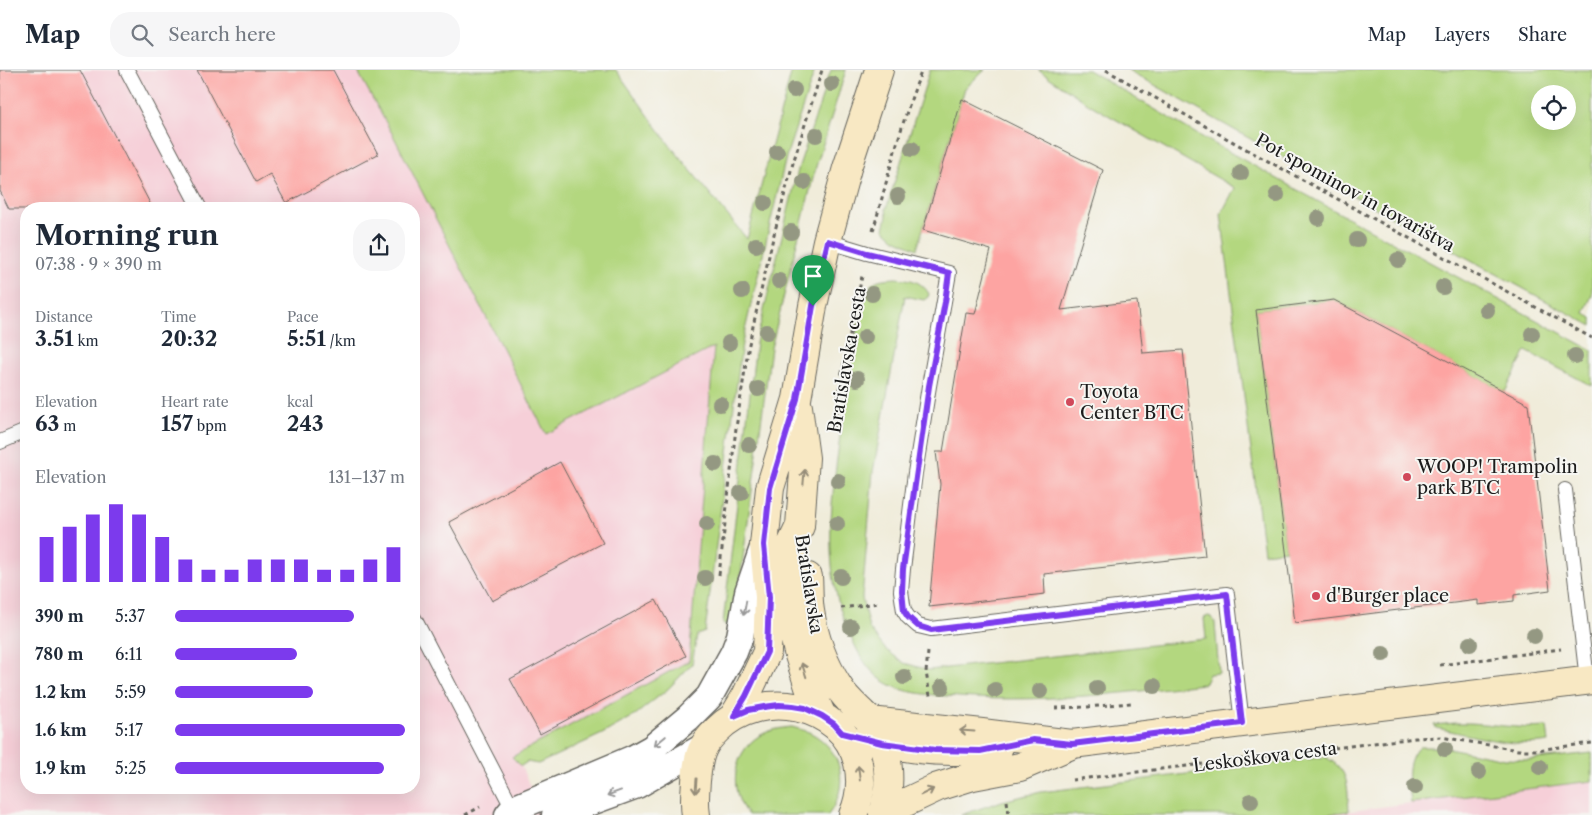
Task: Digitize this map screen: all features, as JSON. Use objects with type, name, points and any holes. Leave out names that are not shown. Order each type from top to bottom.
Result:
[{"type":"street","points":[[734,716],[767,652],[769,597],[764,545],[770,488],[797,399],[813,306],[847,168],[879,70]]},
{"type":"street","name":"Bratislavska","points":[[797,399],[805,458],[800,526],[791,545],[791,623],[809,687],[822,716]]},
{"type":"street","name":"Bratislavska","points":[[800,526],[806,543],[810,611],[821,652],[838,686],[876,732]]},
{"type":"street","points":[[510,812],[634,758],[652,748],[688,718],[709,697],[734,652],[740,636],[748,592],[764,545]]},
{"type":"street","name":"Leskoškova cesta","points":[[842,733],[876,732],[935,750],[980,751],[1033,740],[1072,744],[1590,680]]},
{"type":"street","points":[[696,815],[695,789],[698,760],[703,747],[722,725],[734,716],[748,710],[779,705],[805,708],[822,716],[834,724],[851,744],[860,771],[858,802],[853,815]]},
{"type":"street","points":[[876,732],[886,757],[889,780],[883,814]]},
{"type":"street","name":"Leskoškova cesta","points":[[883,814],[938,787],[973,776],[1020,767],[1072,744]]},
{"type":"street","points":[[555,815],[637,784],[703,747]]},
{"type":"lane","points":[[127,70],[196,202]]},
{"type":"lane","points":[[828,241],[867,253],[949,273],[915,473],[903,569],[902,602],[908,617],[918,626],[931,630],[1227,594],[1242,723]]},
{"type":"lane","points":[[0,442],[20,434]]},
{"type":"lane","points":[[1565,490],[1590,680]]},
{"type":"lane","points":[[420,630],[510,812]]},
{"type":"path","points":[[718,584],[736,428],[749,344],[775,229],[822,70]]},
{"type":"path","name":"Bratislavska cesta","points":[[833,437],[840,382],[867,253],[896,146],[922,70]]},
{"type":"path","name":"Pot spominov in tovarištva","points":[[1106,70],[1235,143],[1592,338]]},
{"type":"path","points":[[838,608],[902,602]]},
{"type":"path","points":[[930,697],[926,672],[931,630]]},
{"type":"path","points":[[1050,708],[1087,708],[1134,702]]},
{"type":"path","name":"Leskoškova cesta","points":[[1066,781],[1414,738],[1441,737],[1518,750],[1536,750],[1592,743]]},
{"type":"path","points":[[465,815],[472,811]]},
{"type":"shaded area","points":[[0,70],[357,70],[394,137],[714,346],[689,662],[512,757],[521,766],[543,815],[0,815]]},
{"type":"shaded area","points":[[1592,781],[1592,815],[1322,815],[1411,803]]},
{"type":"green space","points":[[357,70],[616,70],[669,144],[747,239],[792,70],[815,70],[786,157],[742,343],[705,632],[697,635],[692,664],[668,689],[634,716],[602,734],[538,764],[527,762],[521,766],[512,757],[689,661],[714,347],[546,434],[394,137]]},
{"type":"green space","points":[[831,70],[846,70],[815,170],[771,348],[738,596],[730,628],[723,623],[756,343],[799,166]]},
{"type":"green space","points":[[930,70],[985,70],[965,88],[917,249],[895,239],[884,229],[887,216],[886,209]]},
{"type":"green space","points":[[1038,70],[1088,70],[1195,133],[1330,208],[1592,350],[1592,386],[1526,351],[1505,392],[1334,300],[1256,310],[1286,550],[1264,553],[1221,214],[1235,188],[1089,104]]},
{"type":"green space","points":[[1128,70],[1592,70],[1592,295],[1584,313],[1592,318],[1592,326],[1293,163]]},
{"type":"green space","points":[[895,278],[918,283],[929,294],[924,300],[905,296],[873,472],[862,598],[869,628],[885,649],[904,663],[929,670],[1206,639],[1204,618],[1208,616],[1212,617],[1215,623],[1219,673],[1209,674],[1203,684],[1075,697],[1011,699],[911,692],[886,682],[870,669],[854,644],[843,617],[837,595],[831,550],[832,505],[844,410],[862,307],[869,288],[875,281]]},
{"type":"green space","points":[[1456,723],[1524,728],[1547,727],[1549,742],[1506,742],[1436,728],[1434,725]]},
{"type":"green space","points":[[792,727],[809,732],[822,740],[836,759],[841,781],[835,804],[828,815],[748,815],[737,795],[736,784],[738,762],[743,752],[759,736],[775,730]]},
{"type":"green space","points":[[1419,747],[1443,747],[1505,759],[1528,760],[1592,753],[1592,781],[1411,803],[1409,766],[1414,753]]},
{"type":"green space","points":[[1325,757],[1339,767],[1346,779],[1349,811],[1322,815],[961,815],[1002,801],[1041,792]]},
{"type":"building","points":[[0,70],[80,70],[149,202],[20,202],[20,209],[9,209],[0,191]]},
{"type":"building","points":[[197,70],[333,70],[378,154],[288,202],[285,202],[270,174],[256,182]]},
{"type":"building","name":"Toyota Center BTC","points":[[962,99],[1103,170],[1061,310],[1137,301],[1143,353],[1183,350],[1205,556],[1044,574],[1045,594],[929,607],[940,484],[936,452],[943,452],[966,313],[975,314],[991,250],[923,230]]},
{"type":"building","name":"WOOP! Trampolin park BTC","points":[[1334,300],[1528,404],[1550,590],[1514,595],[1514,601],[1478,605],[1478,600],[1295,623],[1256,310]]},
{"type":"building","points":[[560,462],[603,543],[492,601],[449,522]]},
{"type":"building","points":[[656,600],[686,656],[540,734],[510,679]]},
{"type":"place","name":"Toyota Center BTC","points":[[1070,402]]},
{"type":"place","name":"WOOP! Trampolin park BTC","points":[[1407,477]]},
{"type":"place","name":"d'Burger place","points":[[1316,596]]},
{"type":"route","points":[[828,241],[867,253],[949,273],[915,473],[903,569],[902,602],[904,611],[912,622],[931,630],[1227,594],[1242,723],[1072,744],[1033,740],[980,751],[935,750],[882,743],[842,733],[834,724],[822,716],[805,708],[793,706],[764,707],[748,710],[734,716],[767,652],[769,597],[764,545],[770,488],[797,399],[813,306],[828,241]]}]
